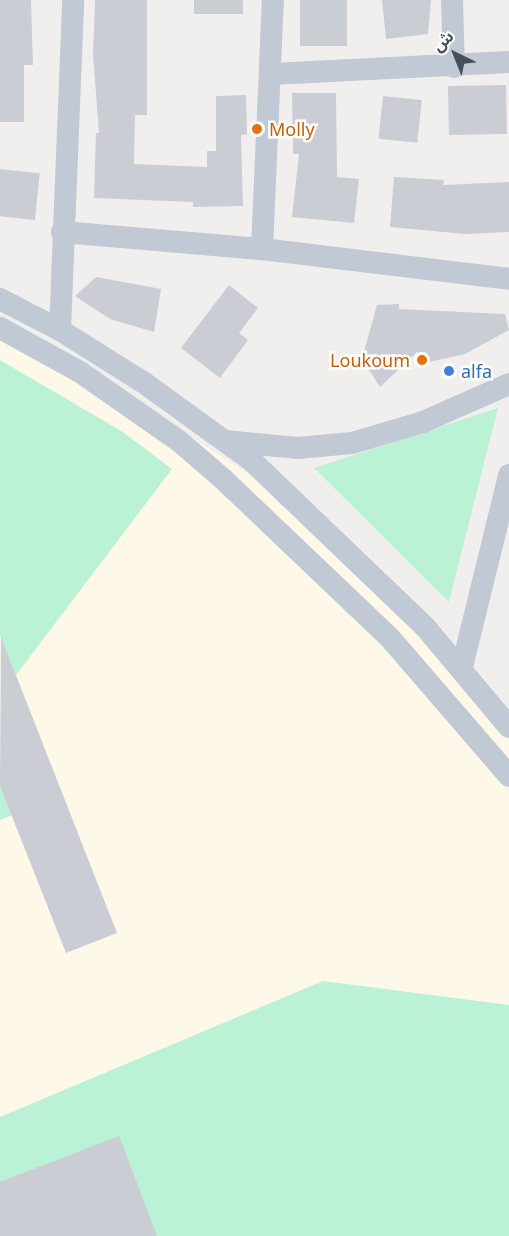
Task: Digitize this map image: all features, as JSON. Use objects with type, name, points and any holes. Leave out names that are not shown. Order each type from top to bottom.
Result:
[{"type":"street","points":[[60,330],[62,232],[73,0]]},
{"type":"street","points":[[262,249],[272,74],[273,0]]},
{"type":"street","points":[[452,0],[454,67]]},
{"type":"street","points":[[272,74],[454,67],[509,62]]},
{"type":"street","points":[[62,232],[262,249],[509,279]]},
{"type":"street","points":[[0,298],[60,330],[143,382],[225,441],[338,541],[462,667],[509,727]]},
{"type":"street","points":[[0,328],[80,372],[179,441],[223,479],[390,638],[509,776]]},
{"type":"street","points":[[225,441],[298,448],[352,443],[423,422],[509,384]]},
{"type":"street","points":[[462,667],[509,475]]},
{"type":"shaded area","points":[[0,329],[160,417],[256,479],[509,720],[509,1236],[0,1236]]},
{"type":"green space","points":[[0,360],[123,432],[172,469],[16,675],[0,635]]},
{"type":"green space","points":[[498,408],[449,602],[314,468]]},
{"type":"green space","points":[[0,786],[12,815],[0,820]]},
{"type":"green space","points":[[323,981],[509,1005],[509,1236],[0,1236],[0,1117]]},
{"type":"building","points":[[0,0],[31,0],[33,65],[24,65],[24,122],[0,122]]},
{"type":"building","points":[[95,0],[147,0],[147,115],[135,115],[134,164],[207,167],[207,151],[216,151],[216,96],[246,95],[247,134],[241,135],[243,206],[193,207],[193,202],[94,198],[96,133],[99,133],[93,54]]},
{"type":"building","points":[[194,0],[243,0],[243,14],[194,14]]},
{"type":"building","points":[[300,0],[347,0],[347,46],[300,46]]},
{"type":"building","points":[[382,0],[431,0],[428,34],[386,39]]},
{"type":"building","points":[[506,85],[507,134],[449,135],[448,86]]},
{"type":"building","points":[[292,93],[336,93],[337,177],[359,179],[354,223],[292,217],[299,154],[293,154]]},
{"type":"building","points":[[383,96],[422,100],[417,143],[379,139]]},
{"type":"building","points":[[0,169],[40,173],[35,220],[0,216]]},
{"type":"building","points":[[394,177],[444,180],[443,185],[509,182],[509,232],[465,234],[390,227]]},
{"type":"building","points":[[96,277],[161,289],[154,332],[110,319],[75,296]]},
{"type":"building","points":[[229,285],[258,308],[239,333],[248,340],[220,378],[181,348]]},
{"type":"building","points":[[399,304],[399,309],[505,314],[509,330],[465,354],[420,364],[418,351],[380,387],[362,359],[377,305]]},
{"type":"building","points":[[1,637],[117,933],[66,953],[0,786]]},
{"type":"building","points":[[119,1136],[157,1236],[0,1236],[0,1182]]},
{"type":"place","name":"Molly","points":[[257,129]]},
{"type":"place","name":"Loukoum","points":[[422,360]]},
{"type":"place","name":"alfa","points":[[449,371]]}]
